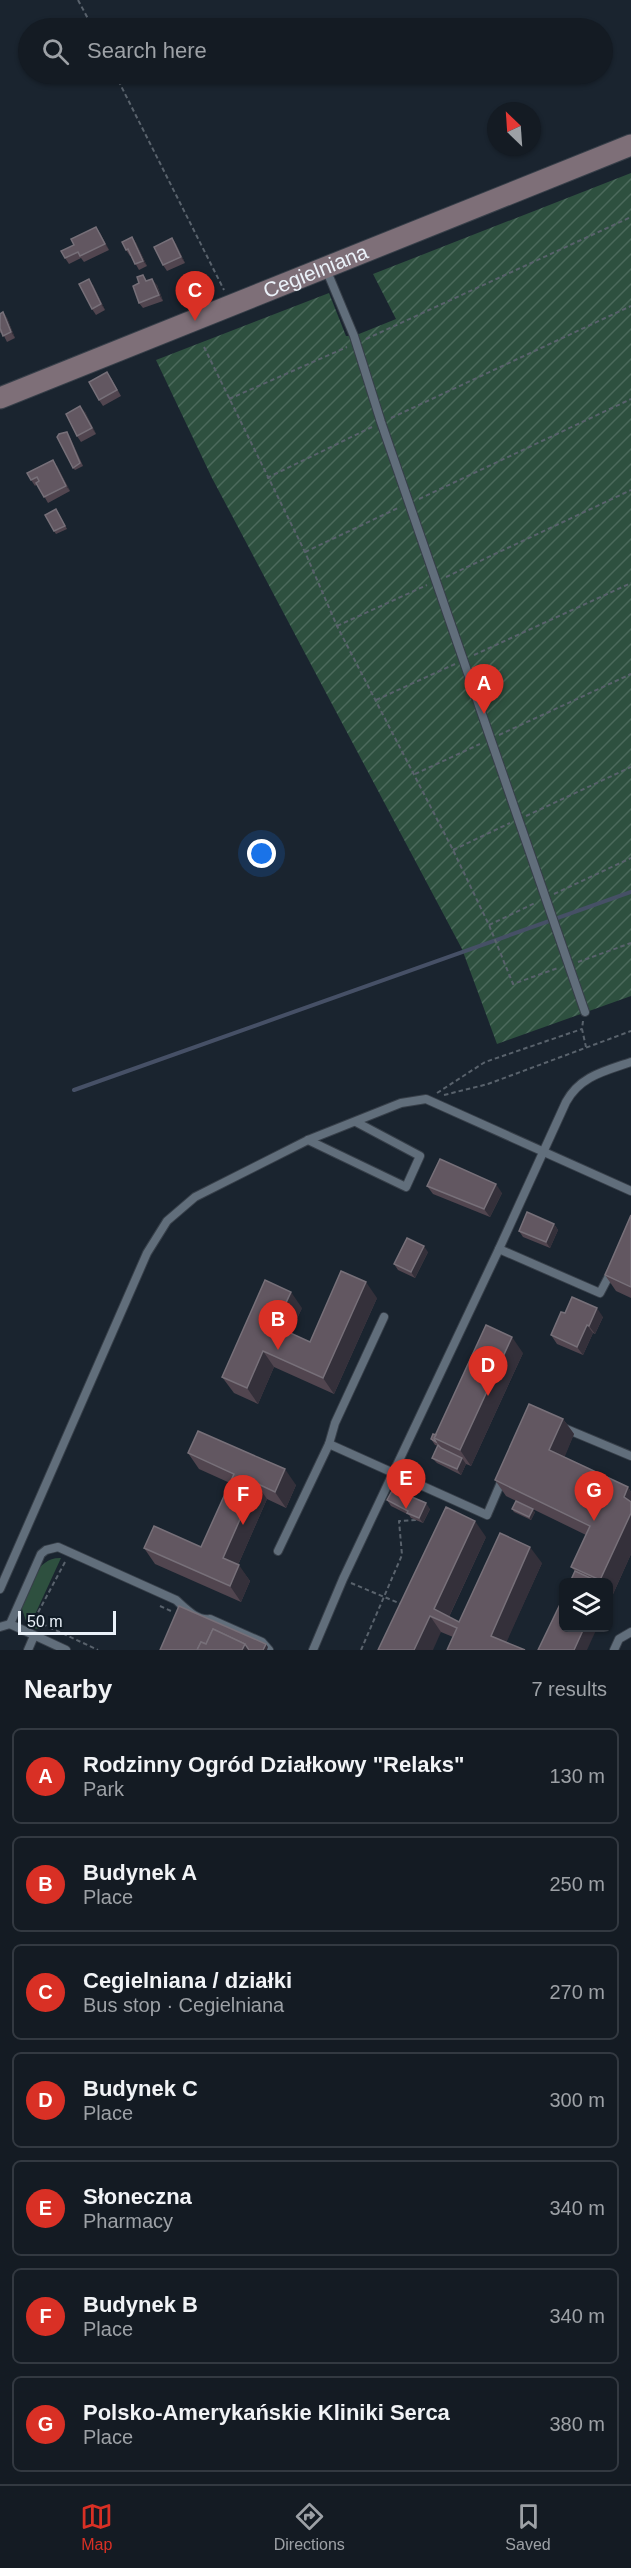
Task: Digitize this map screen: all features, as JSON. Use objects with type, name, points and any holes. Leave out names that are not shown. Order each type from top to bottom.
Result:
[{"type":"street","name":"Cegielniana","points":[[0,398],[631,145]]},
{"type":"lane","points":[[326,267],[354,336],[381,422],[411,502],[585,1012]]},
{"type":"lane","points":[[313,1650],[393,1471],[499,1250],[566,1102],[574,1088],[591,1077],[631,1062]]},
{"type":"lane","points":[[0,1589],[147,1253],[167,1221],[195,1197],[308,1140],[401,1103],[426,1099],[631,1191]]},
{"type":"lane","points":[[308,1140],[406,1187],[420,1156],[356,1122]]},
{"type":"lane","points":[[499,1250],[600,1293],[616,1262]]},
{"type":"lane","points":[[279,1551],[329,1444],[339,1413],[384,1317]]},
{"type":"lane","points":[[551,1423],[631,1456]]},
{"type":"lane","points":[[329,1444],[487,1515],[505,1474]]},
{"type":"lane","points":[[10,1624],[41,1554],[58,1547],[176,1600],[191,1613],[204,1620],[210,1618],[262,1642],[268,1650]]},
{"type":"lane","points":[[0,1627],[10,1624],[66,1650]]},
{"type":"lane","points":[[614,1650],[619,1639],[631,1632]]},
{"type":"lane","points":[[28,1650],[34,1636]]},
{"type":"path","points":[[78,0],[88,18]]},
{"type":"path","points":[[120,84],[232,306]]},
{"type":"path","points":[[229,399],[355,344],[631,217]]},
{"type":"path","points":[[267,478],[381,422],[631,306]]},
{"type":"path","points":[[204,347],[305,552],[337,626],[453,850],[489,925],[513,984],[631,943]]},
{"type":"path","points":[[305,552],[631,399]]},
{"type":"path","points":[[337,626],[631,490]]},
{"type":"path","points":[[376,700],[631,584]]},
{"type":"path","points":[[415,774],[631,674]]},
{"type":"path","points":[[453,850],[631,767]]},
{"type":"path","points":[[489,925],[631,858]]},
{"type":"path","points":[[585,1012],[582,1029],[586,1047]]},
{"type":"path","points":[[426,1099],[485,1062],[582,1029]]},
{"type":"path","points":[[426,1099],[488,1084],[631,1031]]},
{"type":"path","points":[[361,1650],[402,1555],[399,1521],[416,1520]]},
{"type":"path","points":[[74,1566],[63,1561],[34,1620],[98,1650]]},
{"type":"path","points":[[343,1580],[405,1606]]},
{"type":"path","points":[[158,1604],[178,1614]]},
{"type":"green space","points":[[631,173],[631,996],[497,1044],[462,949],[212,478],[156,360],[329,293],[346,336],[354,336],[396,319],[373,274]]},
{"type":"green space","points":[[61,1558],[32,1621],[44,1627],[36,1629],[26,1621],[21,1606],[35,1574],[45,1562]]},
{"type":"building","points":[[96,227],[105,244],[80,256],[78,252],[65,258],[61,251],[74,245],[71,239]]},
{"type":"building","points":[[132,237],[143,261],[135,264],[122,242]]},
{"type":"building","points":[[172,238],[181,257],[163,265],[154,247]]},
{"type":"building","points":[[143,275],[146,281],[152,279],[159,295],[139,303],[133,286],[139,283],[137,277]]},
{"type":"building","points":[[89,279],[101,304],[92,309],[79,284]]},
{"type":"building","points":[[3,312],[11,332],[3,336],[0,328],[0,314]]},
{"type":"building","points":[[107,372],[117,390],[99,400],[89,382]]},
{"type":"building","points":[[80,406],[92,428],[77,436],[66,414]]},
{"type":"building","points":[[67,432],[80,463],[73,468],[57,437]]},
{"type":"building","points":[[53,460],[66,486],[44,497],[36,483],[39,481],[37,477],[31,480],[27,473]]},
{"type":"building","points":[[56,509],[65,526],[54,531],[45,515]]},
{"type":"building","points":[[440,1159],[496,1184],[484,1209],[427,1186]]},
{"type":"building","points":[[527,1212],[554,1224],[546,1242],[519,1231]]},
{"type":"building","points":[[631,1215],[631,1287],[605,1275]]},
{"type":"building","points":[[407,1238],[424,1246],[411,1272],[394,1264]]},
{"type":"building","points":[[341,1271],[366,1282],[323,1378],[263,1351],[247,1388],[222,1377],[265,1280],[291,1292],[275,1326],[310,1342]]},
{"type":"building","points":[[572,1297],[597,1308],[577,1347],[551,1335],[561,1312],[565,1313]]},
{"type":"building","points":[[486,1325],[512,1337],[460,1450],[434,1438]]},
{"type":"building","points":[[529,1404],[563,1419],[549,1450],[628,1487],[624,1497],[631,1502],[631,1513],[601,1578],[596,1578],[571,1567],[590,1526],[495,1480]]},
{"type":"building","points":[[198,1431],[285,1469],[275,1492],[256,1483],[223,1558],[239,1565],[230,1586],[144,1548],[154,1526],[201,1547],[234,1474],[188,1453]]},
{"type":"building","points":[[438,1445],[462,1458],[457,1469],[432,1458]]},
{"type":"building","points":[[393,1489],[426,1503],[419,1518],[387,1500]]},
{"type":"building","points":[[516,1501],[533,1509],[529,1517],[512,1509]]},
{"type":"building","points":[[446,1507],[475,1521],[434,1609],[459,1622],[500,1533],[530,1547],[491,1636],[525,1650],[447,1650],[457,1628],[430,1616],[414,1650],[378,1650]]},
{"type":"building","points":[[575,1571],[590,1578],[572,1578]]},
{"type":"building","points":[[179,1606],[266,1644],[263,1650],[249,1650],[245,1644],[213,1629],[206,1644],[201,1642],[197,1650],[160,1650]]},
{"type":"building","points":[[559,1606],[559,1632],[582,1632],[574,1650],[538,1650]]},
{"type":"building","points":[[213,1629],[245,1644],[242,1650],[197,1650],[201,1642],[206,1644]]},
{"type":"waterway","points":[[74,1090],[631,892]]},
{"type":"place","name":"Cegielniana / działki","points":[[195,321]]},
{"type":"place","name":"Rodzinny Ogród Działkowy \"Relaks\"","points":[[484,714]]},
{"type":"place","name":"Budynek A","points":[[278,1350]]},
{"type":"place","name":"Budynek C","points":[[488,1396]]},
{"type":"place","name":"Słoneczna","points":[[406,1509]]},
{"type":"place","name":"Polsko-Amerykańskie Kliniki Serca","points":[[594,1521]]},
{"type":"place","name":"Budynek B","points":[[243,1525]]}]
